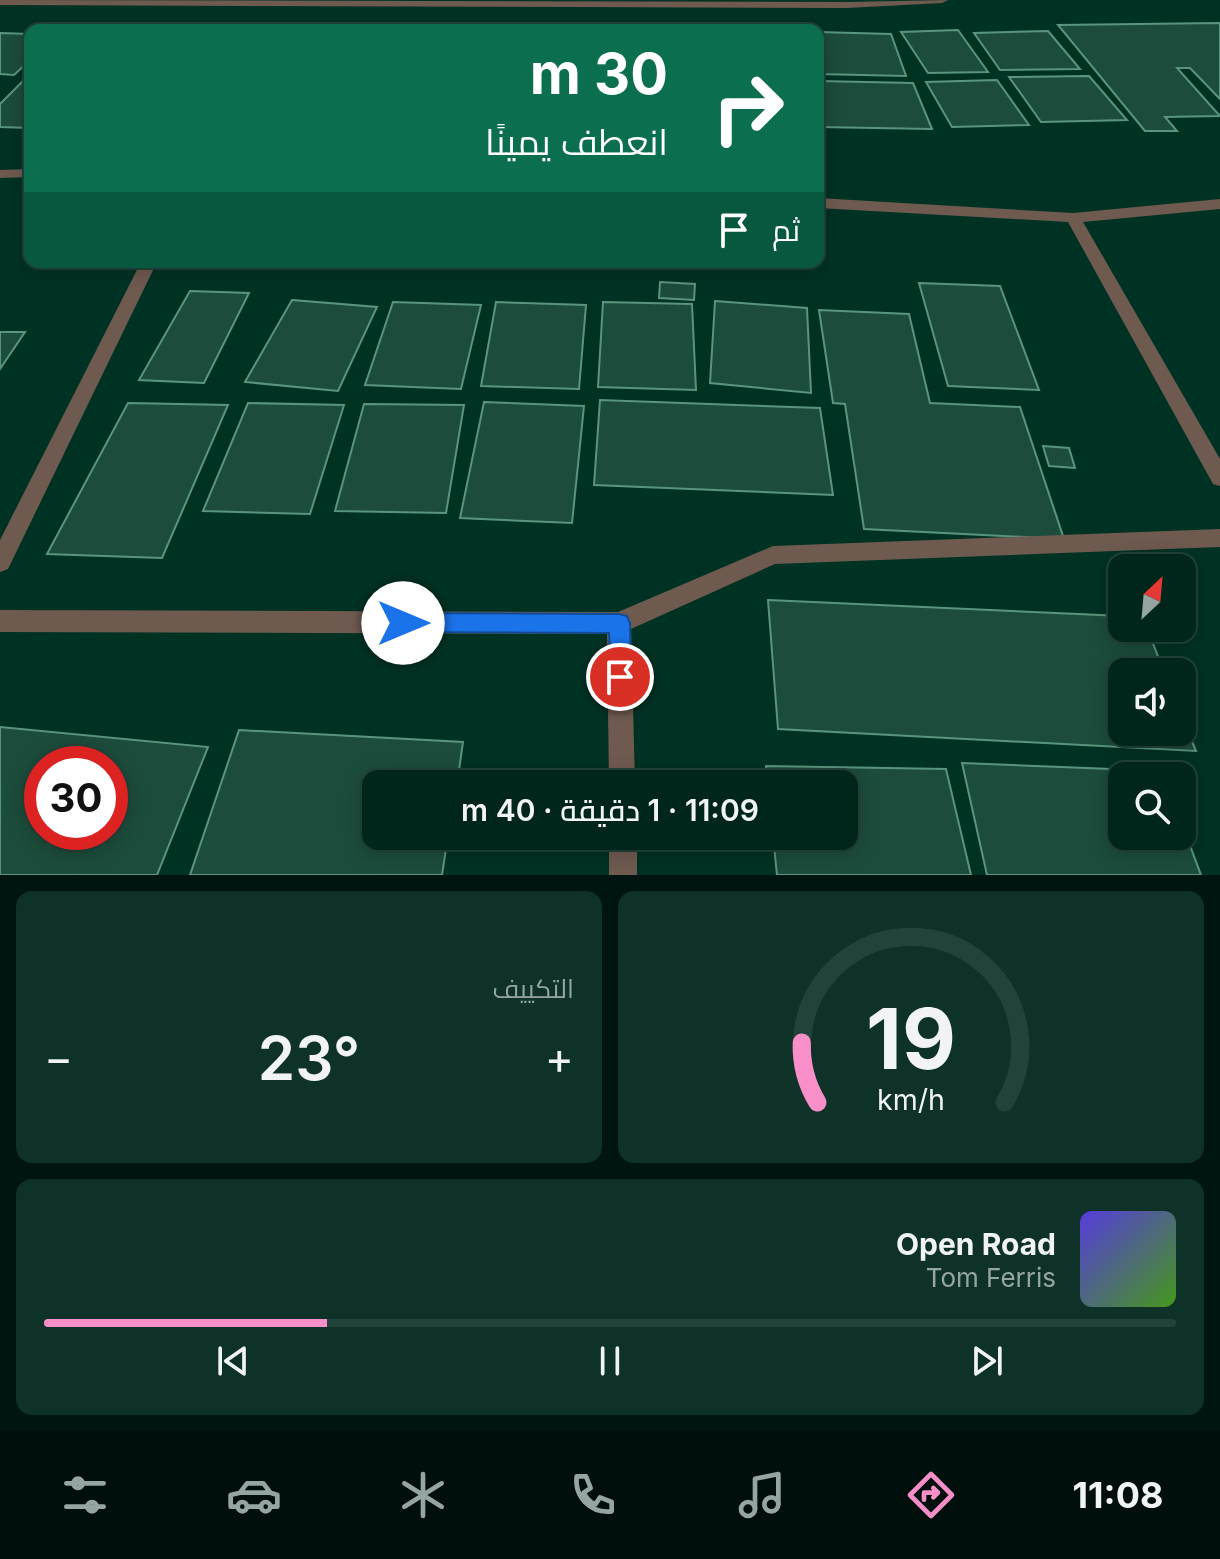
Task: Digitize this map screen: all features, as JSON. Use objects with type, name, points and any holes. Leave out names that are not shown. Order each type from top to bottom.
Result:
[{"type":"street","points":[[1,1],[846,3],[942,0]]},
{"type":"street","points":[[3,178],[24,174]]},
{"type":"street","points":[[824,203],[1073,218],[1220,204]]},
{"type":"street","points":[[1073,218],[1220,478]]},
{"type":"street","points":[[0,562],[146,268]]},
{"type":"street","points":[[0,621],[619,623],[773,555],[1220,538]]},
{"type":"street","points":[[619,623],[622,770]]},
{"type":"street","points":[[623,850],[623,875]]},
{"type":"building","points":[[1220,23],[1220,99],[1190,68],[1177,68],[1220,116],[1165,117],[1177,131],[1145,131],[1058,25]]},
{"type":"building","points":[[958,30],[988,72],[928,73],[901,32]]},
{"type":"building","points":[[1048,31],[1080,69],[1000,70],[974,33]]},
{"type":"building","points":[[824,32],[891,34],[906,76],[824,74]]},
{"type":"building","points":[[0,33],[24,34],[24,66],[14,75],[0,74]]},
{"type":"building","points":[[1089,76],[1127,120],[1041,122],[1009,77]]},
{"type":"building","points":[[24,80],[24,128],[0,127],[0,104]]},
{"type":"building","points":[[997,80],[1029,125],[952,127],[926,82]]},
{"type":"building","points":[[824,81],[913,83],[932,129],[824,127]]},
{"type":"building","points":[[660,282],[695,284],[694,300],[659,298]]},
{"type":"building","points":[[919,283],[1000,286],[1039,390],[948,386]]},
{"type":"building","points":[[190,291],[249,293],[204,383],[139,380]]},
{"type":"building","points":[[292,300],[377,307],[338,391],[245,382]]},
{"type":"building","points":[[715,301],[807,308],[811,393],[710,383]]},
{"type":"building","points":[[393,302],[481,305],[461,389],[365,385]]},
{"type":"building","points":[[496,302],[586,305],[579,389],[481,386]]},
{"type":"building","points":[[603,302],[692,304],[696,390],[598,387]]},
{"type":"building","points":[[819,310],[909,314],[930,403],[1020,407],[1064,539],[864,529],[845,404],[833,403]]},
{"type":"building","points":[[0,332],[25,332],[0,369]]},
{"type":"building","points":[[600,400],[820,408],[833,495],[594,485]]},
{"type":"building","points":[[484,402],[584,406],[572,523],[460,518]]},
{"type":"building","points":[[128,403],[228,405],[162,558],[47,554]]},
{"type":"building","points":[[248,403],[344,405],[310,514],[203,511]]},
{"type":"building","points":[[364,404],[464,405],[446,513],[335,511]]},
{"type":"building","points":[[1043,446],[1069,448],[1075,468],[1049,466]]},
{"type":"building","points":[[768,600],[1108,615],[1108,642],[1152,642],[1159,658],[1108,658],[1108,746],[1194,746],[1196,751],[778,729]]},
{"type":"building","points":[[0,727],[208,747],[157,875],[0,875]]},
{"type":"building","points":[[239,730],[463,742],[459,770],[362,770],[362,850],[446,850],[442,875],[190,875]]},
{"type":"building","points":[[962,763],[1108,769],[1108,850],[1192,850],[1201,875],[987,875]]},
{"type":"building","points":[[766,766],[946,769],[971,875],[777,875],[774,850],[858,850],[858,770],[766,770]]},
{"type":"route","points":[[403,623],[619,623],[620,677]]}]
